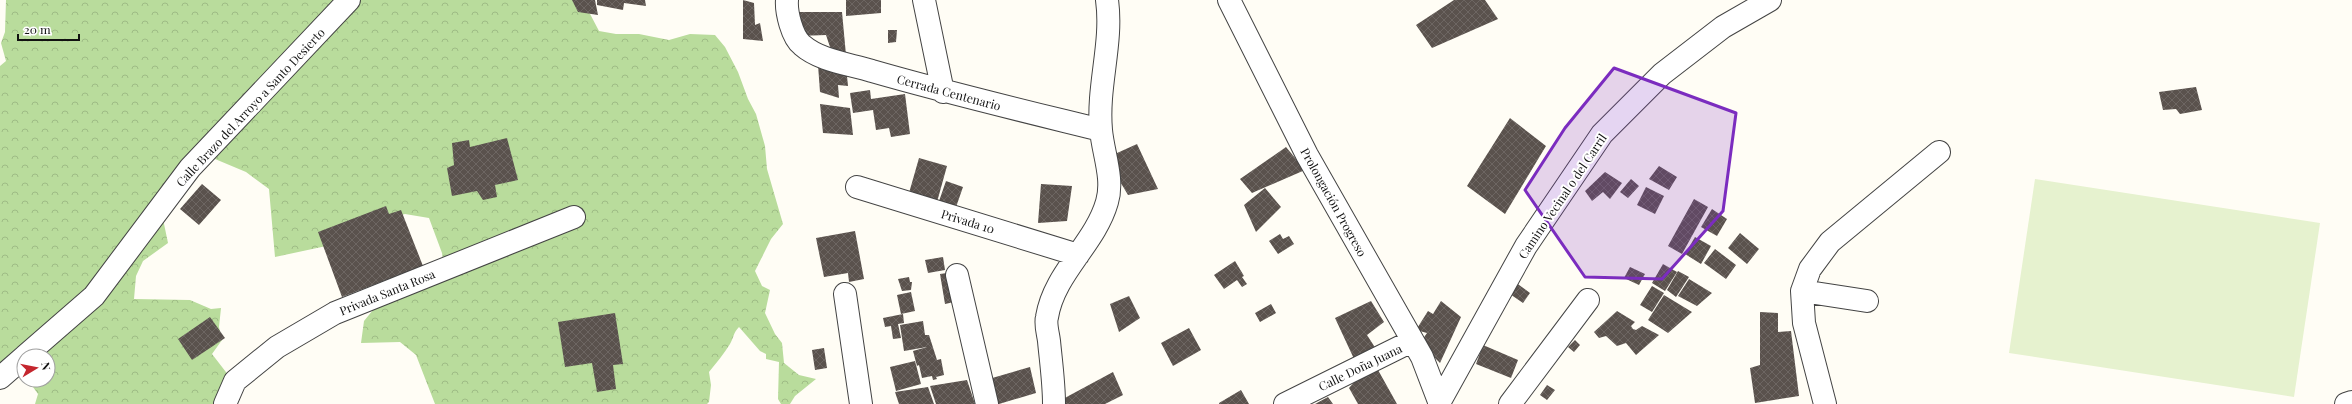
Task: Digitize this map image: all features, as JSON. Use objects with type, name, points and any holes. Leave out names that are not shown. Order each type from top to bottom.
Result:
[{"type":"street","name":"Calle Brazo del Arroyo a Santo Desierto","points":[[33,348],[94,296],[190,168],[349,0]]},
{"type":"street","name":"Cerrada Centenario","points":[[787,0],[786,8],[791,25],[801,44],[820,56],[942,92],[1101,130]]},
{"type":"street","points":[[924,0],[942,92]]},
{"type":"street","points":[[1054,404],[1046,318],[1051,300],[1059,284],[1093,234],[1108,201],[1108,171],[1101,130],[1100,92],[1108,38],[1107,0]]},
{"type":"street","name":"Prolongación Progreso","points":[[1229,0],[1307,155],[1422,357],[1439,404]]},
{"type":"street","name":"Camino Vecinal o del Carril","points":[[1439,404],[1526,246],[1602,134],[1662,74],[1724,27],[1770,0]]},
{"type":"street","points":[[1825,404],[1804,324],[1802,290],[1810,269],[1830,242],[1939,152]]},
{"type":"street","name":"Privada 10","points":[[857,187],[1078,256]]},
{"type":"street","name":"Privada Santa Rosa","points":[[225,404],[235,381],[277,347],[335,313],[574,217]]},
{"type":"street","points":[[957,275],[987,404]]},
{"type":"street","points":[[1802,290],[1867,301]]},
{"type":"street","points":[[845,294],[861,404]]},
{"type":"street","points":[[1510,404],[1588,300]]},
{"type":"street","name":"Calle Doña Juana","points":[[1285,404],[1412,341]]},
{"type":"street","name":"Calle Brazo del Arroyo a Santo Desierto","points":[[0,378],[16,363]]},
{"type":"street","points":[[2346,404],[2352,402]]},
{"type":"highlighted area","points":[[1614,68],[1736,113],[1723,211],[1662,279],[1585,277],[1525,190],[1565,128]]},
{"type":"green space","points":[[6,0],[595,0],[589,12],[599,31],[616,34],[639,34],[669,40],[690,34],[715,35],[725,47],[738,72],[748,99],[756,114],[765,146],[767,169],[783,224],[771,239],[755,271],[762,286],[770,290],[765,313],[775,334],[782,343],[784,363],[799,375],[816,379],[795,396],[790,404],[781,404],[778,399],[779,362],[766,359],[766,354],[760,351],[739,327],[728,348],[709,372],[711,385],[709,402],[707,404],[435,404],[416,355],[400,342],[361,343],[364,321],[373,310],[377,296],[443,261],[442,253],[429,218],[405,214],[387,219],[345,242],[275,257],[269,189],[246,172],[215,159],[190,170],[163,219],[168,243],[143,261],[136,276],[134,299],[190,300],[211,309],[221,308],[219,327],[222,340],[212,354],[229,376],[229,404],[35,404],[38,394],[34,388],[56,388],[56,348],[16,348],[16,372],[0,365],[0,66],[6,61],[1,43],[5,32]]},
{"type":"green space","points":[[2035,179],[2320,223],[2294,397],[2009,353]]},
{"type":"building","points":[[572,0],[595,0],[598,15],[578,12]]},
{"type":"building","points":[[597,0],[645,0],[646,6],[624,3],[623,10],[597,5]]},
{"type":"building","points":[[743,0],[754,3],[755,25],[760,23],[763,41],[743,39]]},
{"type":"building","points":[[846,0],[881,0],[881,13],[846,16]]},
{"type":"building","points":[[1454,0],[1485,0],[1498,19],[1432,48],[1416,25]]},
{"type":"building","points":[[796,12],[842,12],[846,55],[833,56],[826,35],[799,36]]},
{"type":"building","points":[[888,30],[897,30],[896,42],[888,43]]},
{"type":"building","points":[[818,65],[847,76],[848,86],[838,85],[839,98],[820,92]]},
{"type":"building","points":[[2196,87],[2202,110],[2180,114],[2176,109],[2163,110],[2159,92]]},
{"type":"building","points":[[870,90],[871,99],[905,94],[910,134],[891,137],[889,128],[876,130],[873,110],[853,113],[850,93]]},
{"type":"building","points":[[820,104],[850,108],[853,135],[823,133]]},
{"type":"building","points":[[1510,118],[1546,146],[1505,214],[1467,186]]},
{"type":"building","points":[[507,138],[518,180],[495,185],[497,197],[483,200],[477,191],[452,196],[447,168],[454,165],[452,143],[469,140],[470,147]]},
{"type":"building","points":[[1137,144],[1158,189],[1128,195],[1106,158]]},
{"type":"building","points":[[1286,147],[1305,170],[1252,193],[1240,179]]},
{"type":"building","points":[[919,158],[947,166],[937,202],[909,193]]},
{"type":"building","points":[[1659,166],[1677,177],[1669,190],[1649,179]]},
{"type":"building","points":[[1605,172],[1622,183],[1610,199],[1603,192],[1592,201],[1585,191]]},
{"type":"building","points":[[1631,179],[1639,186],[1628,198],[1620,192]]},
{"type":"building","points":[[946,181],[963,187],[955,210],[938,204]]},
{"type":"building","points":[[202,184],[221,200],[199,225],[180,209]]},
{"type":"building","points":[[1041,184],[1072,186],[1067,221],[1038,223]]},
{"type":"building","points":[[1646,187],[1664,196],[1655,214],[1637,205]]},
{"type":"building","points":[[1265,188],[1281,207],[1256,232],[1244,205]]},
{"type":"building","points":[[1694,199],[1708,207],[1682,254],[1668,246]]},
{"type":"building","points":[[386,206],[389,214],[401,210],[423,266],[342,297],[318,232]]},
{"type":"building","points":[[1712,209],[1727,219],[1717,236],[1701,227]]},
{"type":"building","points":[[855,231],[864,279],[849,282],[848,273],[824,277],[816,238]]},
{"type":"building","points":[[1740,233],[1759,249],[1747,264],[1728,248]]},
{"type":"building","points":[[1280,234],[1283,239],[1289,236],[1294,244],[1278,254],[1269,241]]},
{"type":"building","points":[[1695,237],[1711,246],[1701,264],[1685,254]]},
{"type":"building","points":[[1715,249],[1736,265],[1726,279],[1704,263]]},
{"type":"building","points":[[943,257],[945,270],[928,273],[925,260]]},
{"type":"building","points":[[1235,261],[1247,284],[1242,287],[1237,280],[1224,289],[1214,275]]},
{"type":"building","points":[[1663,264],[1677,272],[1665,291],[1652,283]]},
{"type":"building","points":[[1630,267],[1645,274],[1639,285],[1624,278]]},
{"type":"building","points":[[1678,271],[1689,277],[1676,297],[1667,290]]},
{"type":"building","points":[[947,273],[954,302],[945,304],[940,274]]},
{"type":"building","points":[[909,277],[910,282],[912,282],[911,290],[902,291],[898,279]]},
{"type":"building","points":[[1689,279],[1712,293],[1697,306],[1678,296]]},
{"type":"building","points":[[1515,282],[1530,293],[1523,303],[1507,292]]},
{"type":"building","points":[[1652,286],[1664,293],[1652,312],[1640,305]]},
{"type":"building","points":[[911,292],[915,311],[901,314],[897,295]]},
{"type":"building","points":[[1664,295],[1692,312],[1668,333],[1648,320]]},
{"type":"building","points":[[1129,296],[1140,318],[1119,332],[1110,304]]},
{"type":"building","points":[[1371,301],[1384,322],[1367,335],[1376,349],[1355,361],[1335,318]]},
{"type":"building","points":[[1441,301],[1461,317],[1440,363],[1420,343],[1427,333],[1416,330],[1428,311],[1433,314]]},
{"type":"building","points":[[1271,304],[1276,313],[1260,322],[1255,313]]},
{"type":"building","points":[[1617,311],[1635,322],[1631,326],[1633,329],[1636,330],[1642,326],[1659,335],[1636,355],[1626,343],[1617,346],[1606,336],[1599,338],[1594,332]]},
{"type":"building","points":[[1760,312],[1778,313],[1778,332],[1791,331],[1799,396],[1755,403],[1750,368],[1760,365]]},
{"type":"building","points":[[615,313],[623,364],[613,365],[616,389],[597,392],[592,363],[565,367],[558,322]]},
{"type":"building","points":[[903,314],[904,323],[898,324],[901,338],[893,339],[891,326],[885,327],[883,318]]},
{"type":"building","points":[[210,317],[225,338],[192,360],[178,339]]},
{"type":"building","points":[[923,321],[925,335],[929,335],[937,360],[941,359],[944,375],[936,377],[937,379],[933,380],[932,376],[922,378],[919,365],[917,366],[913,351],[927,347],[904,351],[900,325]]},
{"type":"building","points":[[1189,328],[1201,350],[1173,366],[1161,343]]},
{"type":"building","points":[[1575,340],[1580,345],[1574,352],[1568,347]]},
{"type":"building","points":[[1483,345],[1518,360],[1511,378],[1476,364]]},
{"type":"building","points":[[824,348],[827,368],[815,370],[812,350]]},
{"type":"building","points":[[915,361],[921,384],[896,391],[890,367]]},
{"type":"building","points":[[1373,361],[1397,404],[1358,404],[1349,388]]},
{"type":"building","points":[[1030,367],[1036,393],[999,404],[988,404],[982,381]]},
{"type":"building","points":[[1113,372],[1123,395],[1105,404],[1062,404],[1061,400]]},
{"type":"building","points":[[967,380],[975,404],[936,404],[930,386]]},
{"type":"building","points":[[1547,385],[1555,390],[1547,400],[1540,395]]},
{"type":"building","points":[[928,387],[934,404],[899,404],[895,392]]},
{"type":"building","points":[[1241,390],[1249,404],[1219,404],[1219,403]]},
{"type":"building","points":[[1328,397],[1333,404],[1315,404]]}]
